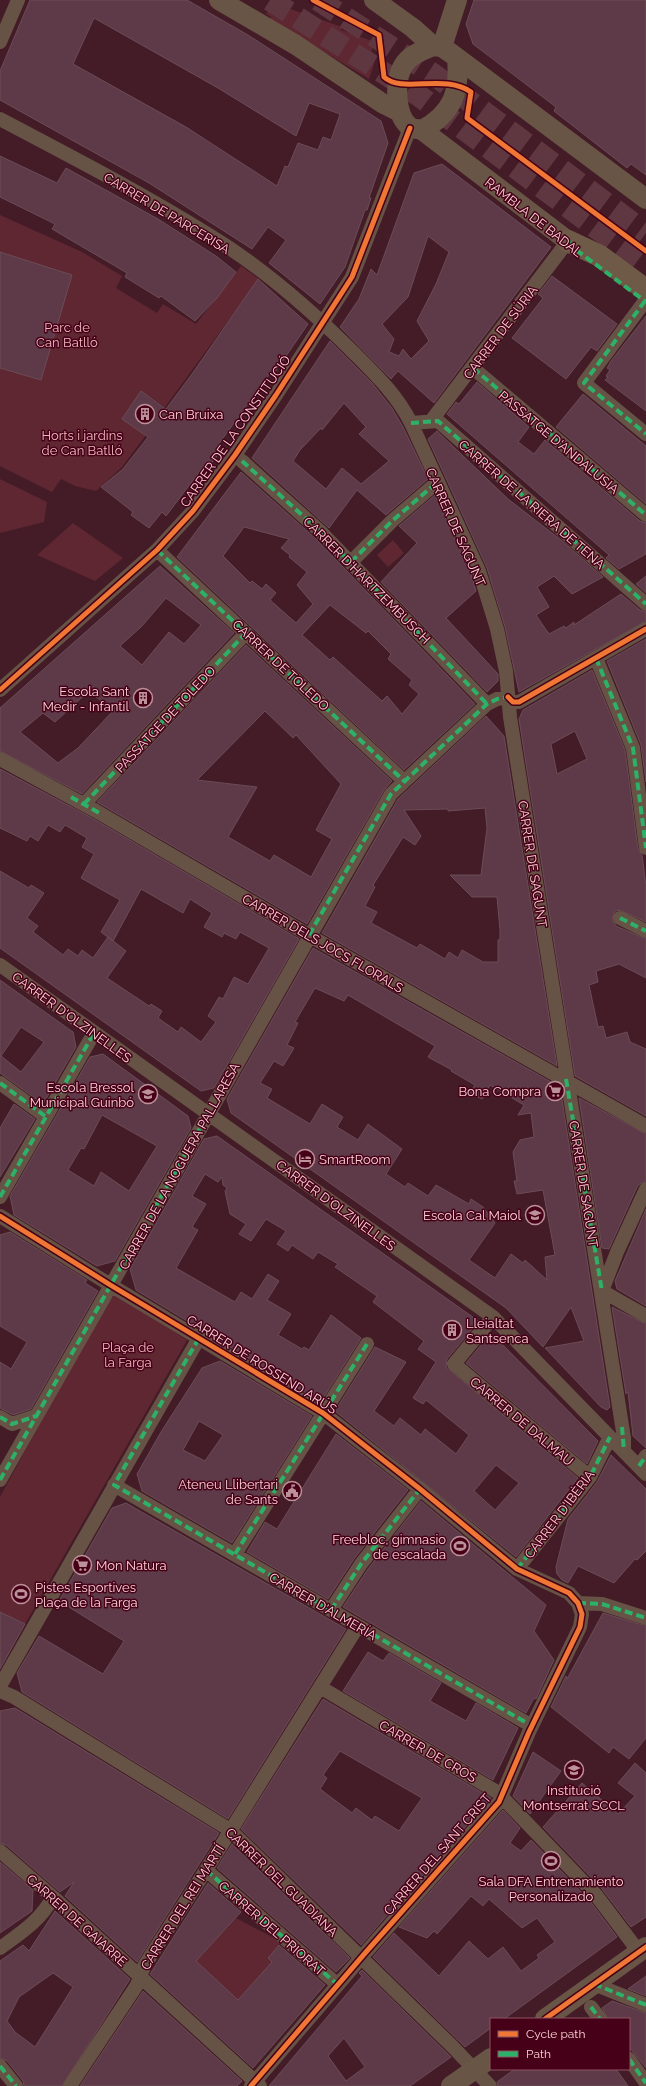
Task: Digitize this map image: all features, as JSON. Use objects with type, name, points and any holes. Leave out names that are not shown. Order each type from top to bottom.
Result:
[{"type":"main road","points":[[568,241],[600,256],[646,298]]},
{"type":"street","points":[[0,42],[18,0]]},
{"type":"street","name":"RAMBLA DE BADAL","points":[[219,0],[296,45],[382,103],[398,111],[416,129],[568,241]]},
{"type":"street","points":[[374,0],[646,199]]},
{"type":"street","points":[[416,129],[434,123],[450,105],[456,90],[444,50],[457,0]]},
{"type":"street","points":[[398,111],[398,83],[403,66],[415,54],[444,50]]},
{"type":"street","name":"CARRER DE PARCERISA","points":[[0,119],[68,155],[210,235],[259,270],[324,324]]},
{"type":"street","name":"CARRER DE LA CONSTITUCIÓ","points":[[0,690],[157,550],[193,511],[235,455],[324,324],[352,277],[416,129]]},
{"type":"street","name":"CARRER DE SÚRIA","points":[[431,421],[473,368],[568,241]]},
{"type":"street","points":[[646,298],[584,383],[646,434]]},
{"type":"street","name":"CARRER DE SAGUNT","points":[[324,324],[398,400],[411,424],[481,578],[497,630],[507,679],[508,697],[566,1079],[602,1291],[624,1438],[624,1451]]},
{"type":"street","name":"PASSATGE D'ANDALUSIA","points":[[473,368],[646,515]]},
{"type":"street","points":[[411,424],[431,421]]},
{"type":"street","name":"CARRER DE LA RIERA DE TENA","points":[[431,421],[438,421],[646,604]]},
{"type":"street","name":"CARRER D'HARTZEMBUSCH","points":[[242,461],[352,562],[488,704]]},
{"type":"street","points":[[352,562],[392,521],[434,485]]},
{"type":"street","name":"CARRER DE TOLEDO","points":[[157,550],[404,781]]},
{"type":"street","points":[[488,704],[497,699],[508,697],[513,702],[519,702],[646,629]]},
{"type":"street","name":"PASSATGE DE TOLEDO","points":[[84,804],[246,633]]},
{"type":"street","points":[[596,658],[633,748],[646,848]]},
{"type":"street","name":"CARRER DE LA NOGUERA PALLARESA","points":[[0,1480],[112,1286],[309,935],[391,794],[488,704]]},
{"type":"street","name":"CARRER DELS JOCS FLORALS","points":[[0,759],[84,804],[309,935],[566,1079],[646,1126]]},
{"type":"street","points":[[620,918],[646,931]]},
{"type":"street","name":"CARRER D'OLZINELLES","points":[[0,964],[94,1034],[494,1317],[624,1451],[644,1465]]},
{"type":"street","points":[[0,1197],[45,1116],[94,1034]]},
{"type":"street","points":[[0,1082],[45,1116]]},
{"type":"street","points":[[646,1189],[617,1252],[602,1291],[646,1316]]},
{"type":"street","name":"CARRER DE ROSSEND ARÚS","points":[[0,1216],[112,1286],[323,1413],[420,1489],[517,1569],[568,1593],[578,1603]]},
{"type":"street","name":"CARRER DE DALMAU","points":[[494,1317],[454,1364],[590,1477]]},
{"type":"street","points":[[0,1686],[199,1338]]},
{"type":"street","points":[[235,1554],[367,1344]]},
{"type":"street","points":[[0,1417],[12,1424],[36,1416]]},
{"type":"street","name":"CARRER D'IBÈRIA","points":[[517,1569],[590,1477],[610,1436]]},
{"type":"street","name":"CARRER D'ALMERÍA","points":[[114,1485],[532,1726]]},
{"type":"street","points":[[331,1610],[361,1564],[420,1489]]},
{"type":"street","points":[[578,1603],[602,1604],[646,1618]]},
{"type":"street","name":"CARRER DEL SANT CRIST","points":[[255,2084],[361,1958],[499,1802],[532,1726],[580,1627],[582,1614],[578,1603]]},
{"type":"street","name":"CARRER DEL REI MARTÍ","points":[[70,2086],[137,1985],[139,1976],[144,1966],[206,1870],[358,1626]]},
{"type":"street","name":"CARRER DE CROS","points":[[320,1687],[502,1796],[596,1895],[643,1949]]},
{"type":"street","name":"CARRER DEL GUADIANA","points":[[0,1691],[14,1697],[230,1830],[361,1958],[483,2063],[490,2086]]},
{"type":"street","name":"CARRER DE GAIARRE","points":[[0,1851],[53,1897],[255,2084]]},
{"type":"street","name":"CARRER DEL PRIORAT","points":[[206,1870],[338,1985]]},
{"type":"street","points":[[0,1948],[33,1924],[53,1897]]},
{"type":"street","points":[[546,2018],[643,1949]]},
{"type":"street","points":[[594,1984],[646,2005]]},
{"type":"street","points":[[591,2007],[599,2018]]},
{"type":"street","points":[[630,2060],[646,2083]]},
{"type":"street","points":[[452,2086],[483,2063]]},
{"type":"street","points":[[0,2066],[16,2086]]},
{"type":"green space","points":[[273,3],[342,27],[341,30],[375,42],[370,56],[376,58],[369,79],[270,19],[271,17],[266,14]]},
{"type":"green space","name":"Parc de Can Batlló","points":[[0,215],[82,252],[122,276],[116,288],[157,313],[163,304],[196,324],[241,266],[259,279],[165,407],[141,391],[122,419],[146,435],[122,467],[96,491],[75,486],[61,479],[52,492],[0,466]]},
{"type":"green space","points":[[0,479],[47,502],[44,522],[0,533]]},
{"type":"green space","points":[[73,523],[123,558],[95,581],[37,555]]},
{"type":"green space","points":[[393,540],[404,553],[388,567],[377,555]]},
{"type":"green space","name":"Plaça de la Farga","points":[[115,1294],[187,1340],[25,1624],[0,1612],[0,1497],[103,1307]]},
{"type":"green space","points":[[236,1918],[281,1942],[268,1958],[272,1962],[238,2000],[196,1961]]},
{"type":"building","points":[[30,0],[187,0],[248,35],[381,121],[388,143],[369,198],[371,198],[367,210],[365,210],[345,267],[320,304],[269,263],[286,240],[268,227],[252,249],[149,183],[0,100],[0,71]],"holes":[[[94,18],[218,88],[296,136],[309,103],[340,114],[331,140],[323,137],[318,150],[298,143],[288,167],[285,166],[277,186],[186,127],[73,64]]]},
{"type":"building","points":[[474,0],[646,0],[646,175],[631,164],[627,168],[554,111],[556,107],[473,44],[466,24]]},
{"type":"building","points":[[0,156],[57,183],[66,168],[158,219],[216,256],[236,272],[217,298],[195,321],[161,296],[159,298],[125,277],[127,273],[52,229],[55,224],[0,197]]},
{"type":"building","points":[[442,164],[551,247],[434,403],[398,371],[391,379],[340,327],[359,299],[371,269],[377,275],[414,173]],"holes":[[[428,236],[449,252],[436,284],[417,321],[429,341],[411,359],[403,349],[399,356],[389,352],[394,339],[382,324],[408,297]]]},
{"type":"building","points":[[0,252],[72,275],[41,380],[0,368]]},
{"type":"building","points":[[552,276],[617,324],[597,351],[591,347],[566,379],[512,338],[543,298],[538,294]]},
{"type":"building","points":[[258,279],[308,324],[273,375],[271,372],[218,445],[222,449],[211,464],[207,462],[166,516],[162,512],[149,528],[131,515],[133,512],[101,487],[123,469],[148,437],[122,419],[141,391],[166,409]]},
{"type":"building","points":[[646,316],[646,411],[605,380],[608,377],[606,376],[610,370],[607,368],[611,361]]},
{"type":"building","points":[[330,341],[372,383],[392,408],[403,427],[428,479],[386,515],[357,490],[329,528],[252,458]],"holes":[[[344,403],[366,427],[359,434],[389,461],[361,484],[342,468],[326,489],[293,461],[300,450],[321,428],[322,430]]]},
{"type":"building","points":[[477,382],[529,427],[518,442],[534,454],[545,440],[640,521],[646,523],[646,554],[619,569],[606,558],[609,555],[447,414],[456,402],[459,404]]},
{"type":"building","points":[[583,394],[646,446],[646,504],[556,427]]},
{"type":"building","points":[[437,431],[508,499],[561,540],[603,577],[572,594],[554,576],[537,587],[549,607],[536,615],[549,634],[564,626],[566,628],[574,622],[574,625],[621,594],[640,610],[646,612],[646,621],[519,692],[505,627],[487,568],[428,439]]},
{"type":"building","points":[[241,472],[316,539],[475,704],[404,770],[177,557]],"holes":[[[244,527],[289,539],[281,548],[307,572],[297,585],[313,604],[296,623],[270,600],[276,593],[266,584],[262,589],[252,581],[250,583],[223,556]],[[330,605],[366,633],[368,631],[391,654],[388,659],[412,680],[409,685],[419,694],[402,714],[387,696],[382,701],[333,657],[330,660],[302,635]]]},
{"type":"building","points":[[435,495],[471,574],[476,591],[446,618],[498,674],[498,681],[487,692],[381,582],[417,543],[399,526]]},
{"type":"building","points":[[160,566],[234,633],[82,794],[0,751],[0,708]],"holes":[[[166,598],[201,625],[184,644],[169,632],[142,665],[120,646],[142,626]],[[89,691],[113,711],[78,748],[58,763],[20,732],[43,713],[55,722]]]},
{"type":"building","points":[[646,576],[646,593],[636,584]]},
{"type":"building","points":[[646,639],[646,782],[641,745],[607,661]]},
{"type":"building","points":[[246,645],[392,781],[384,790],[307,924],[97,802]],"holes":[[[265,711],[293,738],[296,735],[341,784],[316,830],[332,839],[311,877],[274,855],[270,861],[228,837],[257,787],[197,780]]]},
{"type":"building","points":[[592,670],[625,750],[638,849],[642,855],[646,886],[646,922],[620,910],[615,911],[612,919],[616,926],[646,939],[646,978],[619,964],[596,971],[598,982],[589,985],[598,1027],[603,1026],[606,1038],[627,1032],[630,1042],[646,1049],[646,1116],[575,1076],[519,719],[523,710]],"holes":[[[575,731],[587,759],[557,774],[551,744]]]},
{"type":"building","points":[[486,716],[504,736],[557,1066],[322,933],[398,799]],"holes":[[[485,808],[487,828],[481,875],[450,875],[472,897],[497,897],[500,930],[500,940],[498,940],[498,962],[483,962],[462,950],[458,958],[449,952],[445,959],[420,944],[417,948],[371,923],[377,912],[365,906],[375,887],[373,885],[403,837],[415,845],[421,836],[404,810],[448,809],[448,811]]]},
{"type":"building","points":[[0,769],[92,818],[299,939],[214,1088],[201,1091],[0,948],[0,871],[29,888],[31,885],[44,893],[27,918],[38,926],[33,932],[63,955],[68,949],[78,956],[82,950],[93,958],[108,937],[101,932],[120,900],[81,878],[94,854],[82,847],[87,838],[65,825],[60,832],[48,825],[38,841],[30,836],[27,841],[0,828]],"holes":[[[141,889],[183,913],[190,899],[212,913],[204,927],[222,937],[224,933],[236,939],[240,932],[269,948],[248,984],[234,977],[223,999],[219,997],[208,1016],[216,1022],[201,1042],[181,1027],[178,1032],[158,1018],[162,1011],[151,1004],[149,1006],[107,978],[126,951],[113,941]]]},
{"type":"building","points":[[313,948],[560,1087],[610,1407],[607,1410],[601,1407],[545,1348],[584,1341],[571,1307],[543,1347],[506,1308],[231,1113],[227,1099]],"holes":[[[315,988],[344,1001],[348,995],[435,1046],[428,1057],[475,1085],[470,1093],[482,1099],[490,1085],[524,1105],[518,1115],[531,1113],[534,1137],[520,1140],[513,1152],[517,1181],[514,1181],[517,1194],[543,1190],[555,1255],[545,1257],[547,1280],[525,1260],[523,1263],[511,1254],[495,1278],[469,1260],[495,1223],[483,1207],[471,1199],[469,1204],[436,1185],[428,1196],[408,1183],[405,1187],[386,1174],[402,1149],[368,1124],[358,1140],[337,1127],[343,1117],[322,1104],[310,1124],[267,1098],[272,1089],[260,1083],[274,1061],[283,1066],[294,1048],[287,1045],[298,1023],[295,1022]]]},
{"type":"building","points":[[0,980],[73,1032],[76,1047],[43,1104],[0,1073]],"holes":[[[21,1027],[44,1042],[21,1072],[1,1056]]]},
{"type":"building","points":[[103,1054],[188,1116],[191,1128],[115,1261],[97,1266],[14,1215],[10,1196],[90,1057]],"holes":[[[102,1115],[157,1146],[129,1191],[101,1172],[94,1186],[68,1170],[81,1148],[84,1149]]]},
{"type":"building","points":[[579,1098],[646,1134],[646,1181],[638,1185],[609,1249],[602,1248]]},
{"type":"building","points":[[14,1104],[35,1119],[0,1177],[0,1128]]},
{"type":"building","points":[[217,1136],[477,1320],[478,1322],[447,1359],[446,1367],[578,1478],[516,1557],[335,1411],[375,1347],[406,1362],[374,1411],[394,1426],[400,1418],[421,1435],[425,1429],[456,1454],[469,1435],[426,1400],[423,1404],[413,1398],[436,1362],[418,1349],[424,1341],[373,1302],[377,1296],[335,1267],[338,1264],[318,1252],[313,1259],[292,1245],[288,1251],[277,1244],[286,1231],[266,1219],[251,1241],[239,1234],[246,1224],[230,1214],[225,1191],[227,1188],[223,1185],[222,1177],[218,1182],[205,1174],[192,1196],[206,1204],[192,1227],[198,1230],[176,1268],[235,1302],[241,1292],[252,1299],[268,1274],[279,1281],[267,1300],[291,1314],[278,1335],[302,1349],[304,1347],[309,1350],[331,1315],[361,1338],[321,1402],[136,1290],[130,1269],[204,1139]],"holes":[[[496,1465],[519,1483],[495,1510],[474,1491]]]},
{"type":"building","points":[[646,1209],[646,1306],[617,1289],[615,1281]]},
{"type":"building","points":[[10,1232],[87,1280],[85,1283],[98,1291],[31,1409],[13,1415],[0,1408],[0,1362],[11,1369],[27,1342],[0,1326],[0,1235]]},
{"type":"building","points":[[612,1307],[646,1324],[646,1448],[633,1436],[628,1392],[626,1394]]},
{"type":"building","points":[[493,1335],[598,1441],[587,1464],[466,1363],[487,1338],[488,1341]]},
{"type":"building","points":[[220,1361],[312,1416],[232,1543],[142,1491],[137,1474],[161,1432],[202,1368]],"holes":[[[199,1421],[223,1435],[205,1461],[183,1450]]]},
{"type":"building","points":[[336,1434],[408,1490],[354,1559],[328,1599],[247,1552],[265,1522],[277,1529]]},
{"type":"building","points":[[611,1455],[646,1489],[646,1551],[637,1560],[635,1559],[614,1583],[578,1566],[568,1583],[562,1580],[557,1574],[556,1567],[568,1519],[597,1482]]},
{"type":"building","points":[[421,1501],[546,1605],[534,1631],[554,1660],[536,1699],[534,1698],[526,1713],[343,1607],[368,1569]]},
{"type":"building","points":[[126,1503],[346,1629],[228,1819],[22,1692],[17,1673],[39,1636],[103,1674],[124,1641],[59,1601],[112,1508]]},
{"type":"building","points":[[0,1612],[25,1624],[0,1669]]},
{"type":"building","points":[[603,1613],[646,1626],[646,1738],[629,1759],[613,1747],[609,1753],[551,1707],[566,1676],[567,1679]]},
{"type":"building","points":[[368,1652],[383,1661],[389,1653],[441,1683],[430,1701],[466,1721],[476,1703],[518,1728],[493,1780],[343,1691]]},
{"type":"building","points":[[323,1699],[491,1798],[361,1945],[241,1829]],"holes":[[[340,1751],[422,1798],[399,1831],[375,1816],[372,1820],[356,1808],[352,1813],[320,1789],[327,1778],[323,1775]]]},
{"type":"building","points":[[15,1708],[219,1833],[137,1962],[65,1896],[74,1882],[60,1892],[6,1845],[0,1843],[0,1711]]},
{"type":"building","points":[[533,1752],[561,1771],[530,1814],[513,1796]]},
{"type":"building","points":[[635,1763],[646,1773],[646,1917],[631,1927],[602,1889],[543,1827],[582,1783],[618,1814],[635,1796],[618,1783]]},
{"type":"building","points":[[503,1810],[520,1828],[510,1843],[521,1851],[531,1840],[590,1901],[617,1937],[505,2018],[490,2018],[490,2029],[465,2047],[373,1957],[394,1933],[439,1976],[469,1941],[488,1959],[503,1947],[521,1971],[539,1958],[537,1955],[555,1942],[537,1918],[522,1928],[489,1899],[483,1906],[471,1896],[437,1934],[434,1931],[427,1938],[399,1927]]},
{"type":"building","points":[[232,1844],[350,1958],[336,1972],[217,1868]]},
{"type":"building","points":[[0,1862],[33,1890],[32,1911],[0,1933]]},
{"type":"building","points":[[208,1883],[241,1912],[196,1961],[238,2000],[272,1962],[268,1958],[279,1945],[325,1985],[253,2068],[150,1974]]},
{"type":"building","points":[[55,1911],[130,1979],[62,2086],[24,2086],[23,2081],[7,2061],[0,2058],[0,1961],[23,1945],[29,1951]],"holes":[[[53,1973],[73,1987],[35,2047],[15,2032],[7,2021],[19,1997]]]},
{"type":"building","points":[[362,1970],[451,2057],[410,2086],[269,2086],[362,1976],[359,1973]],"holes":[[[344,2038],[365,2067],[346,2081],[328,2056]]]},
{"type":"building","points":[[646,1976],[646,1996],[628,1989],[635,1984]]},
{"type":"building","points":[[143,1991],[242,2081],[237,2086],[80,2086]]},
{"type":"building","points":[[612,2001],[646,2013],[646,2068],[630,2048],[630,2018],[607,2018],[602,2008]]},
{"type":"building","points":[[514,2070],[617,2070],[628,2086],[498,2086],[497,2082]]},
{"type":"tunnel","points":[[270,0],[418,95],[646,265]]},
{"type":"tunnel","points":[[318,0],[433,74],[646,233]]},
{"type":"marked path","points":[[568,241],[579,252],[646,302]]},
{"type":"marked path","points":[[645,301],[584,383],[646,434]]},
{"type":"marked path","points":[[473,368],[646,515]]},
{"type":"marked path","points":[[411,423],[438,421],[646,604]]},
{"type":"marked path","points":[[242,461],[322,533],[487,704]]},
{"type":"marked path","points":[[351,562],[392,521],[434,485]]},
{"type":"marked path","points":[[157,550],[404,781]]},
{"type":"marked path","points":[[84,804],[246,633]]},
{"type":"marked path","points":[[596,658],[633,748],[646,848]]},
{"type":"marked path","points":[[309,935],[391,794],[487,704],[497,699],[508,697]]},
{"type":"marked path","points":[[71,797],[101,814]]},
{"type":"marked path","points":[[620,918],[646,931]]},
{"type":"marked path","points":[[0,1197],[94,1033]]},
{"type":"marked path","points":[[566,1079],[602,1291]]},
{"type":"marked path","points":[[0,1083],[45,1116]]},
{"type":"marked path","points":[[0,1480],[208,1114]]},
{"type":"marked path","points":[[199,1338],[114,1485],[532,1726]]},
{"type":"marked path","points":[[235,1554],[367,1344]]},
{"type":"marked path","points":[[0,1417],[12,1424],[36,1416]]},
{"type":"marked path","points":[[622,1427],[624,1451]]},
{"type":"marked path","points":[[517,1569],[590,1477],[610,1437]]},
{"type":"marked path","points":[[639,1466],[646,1456]]},
{"type":"marked path","points":[[331,1610],[361,1564],[420,1489]]},
{"type":"marked path","points":[[578,1603],[602,1604],[646,1618]]},
{"type":"marked path","points":[[206,1870],[338,1985]]},
{"type":"marked path","points":[[594,1984],[646,2005]]},
{"type":"marked path","points":[[591,2007],[599,2018]]},
{"type":"marked path","points":[[630,2060],[646,2083]]},
{"type":"marked path","points":[[0,2066],[16,2086]]},
{"type":"cycle path","points":[[313,0],[379,35],[384,77],[392,82],[402,84],[449,84],[461,87],[471,92],[467,118],[646,251]]},
{"type":"cycle path","points":[[0,690],[157,550],[193,511],[235,455],[276,395],[352,277],[410,128]]},
{"type":"cycle path","points":[[508,697],[513,702],[519,702],[646,629]]},
{"type":"cycle path","points":[[0,1216],[112,1286],[323,1413],[420,1489],[517,1569],[569,1593],[578,1603],[582,1614],[580,1627],[529,1732],[499,1802],[366,1952],[251,2086]]},
{"type":"cycle path","points":[[546,2018],[646,1947]]},
{"type":"place","name":"Can Bruixa","points":[[145,414]]},
{"type":"place","name":"Escola Sant Medir - Infantil","points":[[143,698]]},
{"type":"place","name":"Bona Compra","points":[[555,1091]]},
{"type":"place","name":"Escola Bressol Municipal Guinbó","points":[[148,1094]]},
{"type":"place","name":"SmartRoom","points":[[305,1159]]},
{"type":"place","name":"Escola Cal Maiol","points":[[535,1215]]},
{"type":"place","name":"Lleialtat Santsenca","points":[[452,1330]]},
{"type":"place","name":"Ateneu Llibertari de Sants","points":[[292,1491]]},
{"type":"place","name":"Freebloc, gimnasio de escalada","points":[[460,1546]]},
{"type":"place","name":"Mon Natura","points":[[82,1565]]},
{"type":"place","name":"Pistes Esportives Plaça de la Farga","points":[[21,1594]]},
{"type":"place","name":"Institució Montserrat SCCL","points":[[574,1770]]},
{"type":"place","name":"Sala DFA Entrenamiento Personalizado","points":[[551,1861]]},
{"type":"park label","name":"Horts i jardins de Can Batlló","points":[[82,442]]}]
